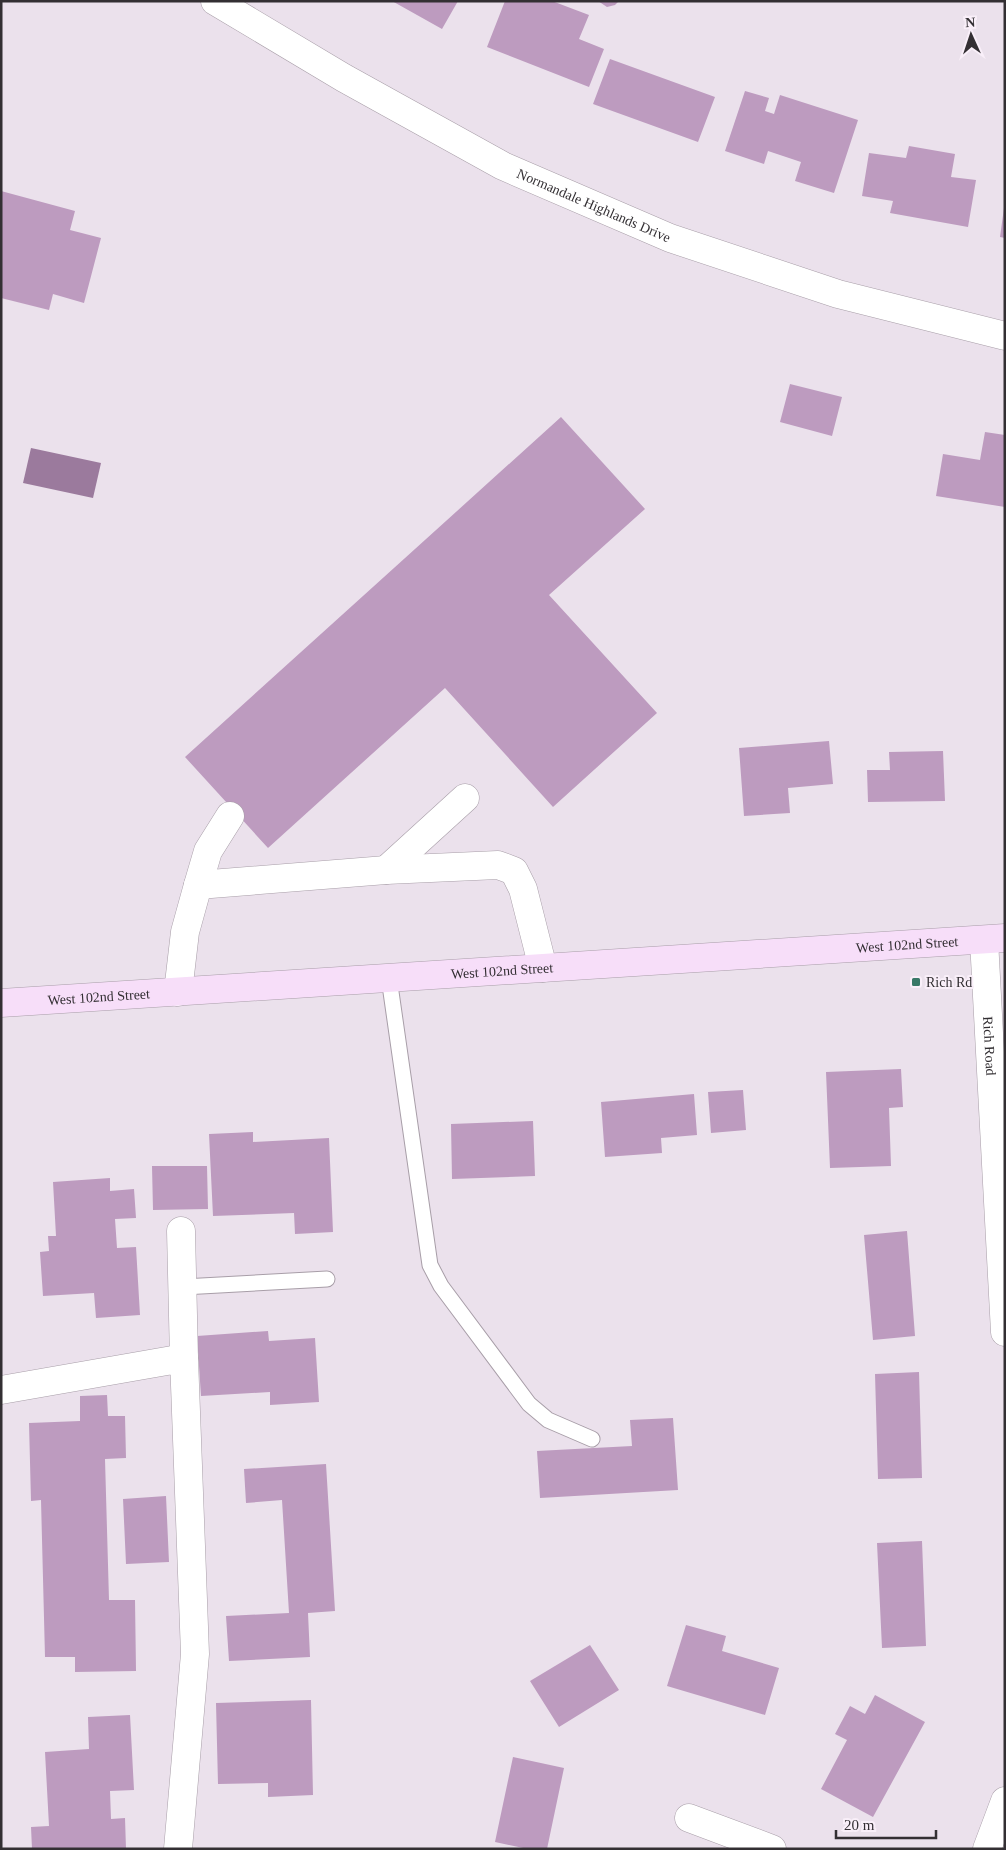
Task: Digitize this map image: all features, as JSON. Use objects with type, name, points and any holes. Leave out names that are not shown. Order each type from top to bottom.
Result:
[{"type":"street","name":"Normandale Highlands Drive","points":[[215,1],[344,78],[503,166],[670,238],[838,294],[1005,336]]},
{"type":"street","points":[[386,870],[465,798]]},
{"type":"street","points":[[178,992],[185,932],[208,851],[230,816]]},
{"type":"street","points":[[198,885],[386,870],[498,865],[514,871],[524,890],[543,968]]},
{"type":"street","name":"West 102nd Street","points":[[1,1003],[994,939]]},
{"type":"street","name":"Rich Road","points":[[994,939],[1005,1332]]},
{"type":"street","points":[[178,1849],[195,1654],[181,1231]]},
{"type":"street","points":[[1,1390],[184,1358]]},
{"type":"street","points":[[987,1849],[1005,1801]]},
{"type":"street","points":[[689,1818],[772,1849]]},
{"type":"lane","points":[[389,978],[430,1264],[441,1286],[529,1404],[548,1420],[592,1440]]},
{"type":"lane","points":[[183,1287],[327,1279]]},
{"type":"shaded area","points":[[31,448],[101,463],[93,498],[23,483]]},
{"type":"building","points":[[392,1],[458,1],[442,29]]},
{"type":"building","points":[[505,1],[552,1],[589,15],[579,39],[604,49],[589,87],[487,47]]},
{"type":"building","points":[[598,1],[619,1],[615,5],[607,7]]},
{"type":"building","points":[[610,59],[715,97],[698,142],[593,104]]},
{"type":"building","points":[[745,91],[769,98],[765,111],[774,114],[780,95],[858,120],[834,193],[795,181],[801,162],[768,151],[764,164],[725,151]]},
{"type":"building","points":[[909,146],[955,154],[951,177],[976,180],[968,227],[890,213],[893,201],[862,196],[869,153],[906,158]]},
{"type":"building","points":[[1,191],[75,211],[70,230],[101,238],[84,303],[53,294],[49,310],[1,298]]},
{"type":"building","points":[[1005,208],[1005,238],[1000,237]]},
{"type":"building","points":[[790,384],[842,397],[832,436],[780,422]]},
{"type":"building","points":[[561,417],[645,509],[549,595],[657,713],[553,807],[445,688],[268,848],[185,757]]},
{"type":"building","points":[[985,432],[1005,435],[1005,507],[936,496],[943,454],[980,460]]},
{"type":"building","points":[[829,741],[833,784],[788,788],[790,813],[744,816],[739,748]]},
{"type":"building","points":[[943,751],[945,801],[868,802],[867,770],[890,770],[889,752]]},
{"type":"building","points":[[901,1069],[903,1107],[889,1108],[891,1166],[830,1168],[826,1072]]},
{"type":"building","points":[[743,1090],[746,1130],[711,1133],[708,1092]]},
{"type":"building","points":[[694,1094],[697,1135],[661,1138],[662,1153],[605,1157],[601,1102]]},
{"type":"building","points":[[533,1121],[535,1176],[452,1179],[451,1124]]},
{"type":"building","points":[[253,1132],[253,1142],[329,1138],[333,1232],[295,1234],[294,1213],[213,1216],[209,1134]]},
{"type":"building","points":[[152,1166],[207,1166],[208,1209],[153,1210]]},
{"type":"building","points":[[110,1178],[110,1191],[134,1189],[136,1218],[115,1219],[117,1248],[136,1247],[140,1315],[96,1318],[94,1293],[43,1296],[40,1252],[49,1251],[48,1236],[56,1236],[53,1182]]},
{"type":"building","points":[[907,1231],[915,1336],[873,1340],[864,1235]]},
{"type":"building","points":[[268,1331],[269,1341],[315,1338],[319,1402],[270,1405],[270,1392],[201,1396],[197,1336]]},
{"type":"building","points":[[919,1372],[922,1478],[878,1479],[875,1374]]},
{"type":"building","points":[[107,1395],[108,1416],[125,1416],[126,1458],[105,1459],[109,1600],[135,1600],[136,1671],[75,1672],[75,1657],[45,1657],[41,1500],[31,1501],[29,1423],[80,1421],[80,1396]]},
{"type":"building","points":[[673,1418],[678,1490],[540,1498],[537,1451],[632,1446],[630,1420]]},
{"type":"building","points":[[326,1464],[335,1611],[308,1613],[310,1657],[229,1661],[226,1616],[289,1613],[282,1500],[246,1503],[244,1469]]},
{"type":"building","points":[[166,1496],[169,1562],[126,1564],[123,1499]]},
{"type":"building","points":[[922,1541],[926,1646],[882,1648],[877,1543]]},
{"type":"building","points":[[686,1625],[726,1636],[722,1651],[779,1668],[765,1715],[667,1686]]},
{"type":"building","points":[[590,1645],[619,1690],[559,1727],[530,1681]]},
{"type":"building","points":[[875,1695],[925,1722],[873,1817],[821,1789],[847,1740],[835,1734],[850,1706],[865,1714]]},
{"type":"building","points":[[311,1700],[313,1795],[268,1797],[268,1783],[218,1784],[216,1703]]},
{"type":"building","points":[[130,1715],[134,1790],[110,1791],[111,1819],[125,1818],[126,1849],[32,1849],[31,1827],[49,1826],[45,1752],[89,1749],[88,1717]]},
{"type":"building","points":[[513,1757],[564,1768],[547,1849],[528,1849],[495,1842]]},
{"type":"place","name":"Rich Rd","points":[[916,982]]}]
